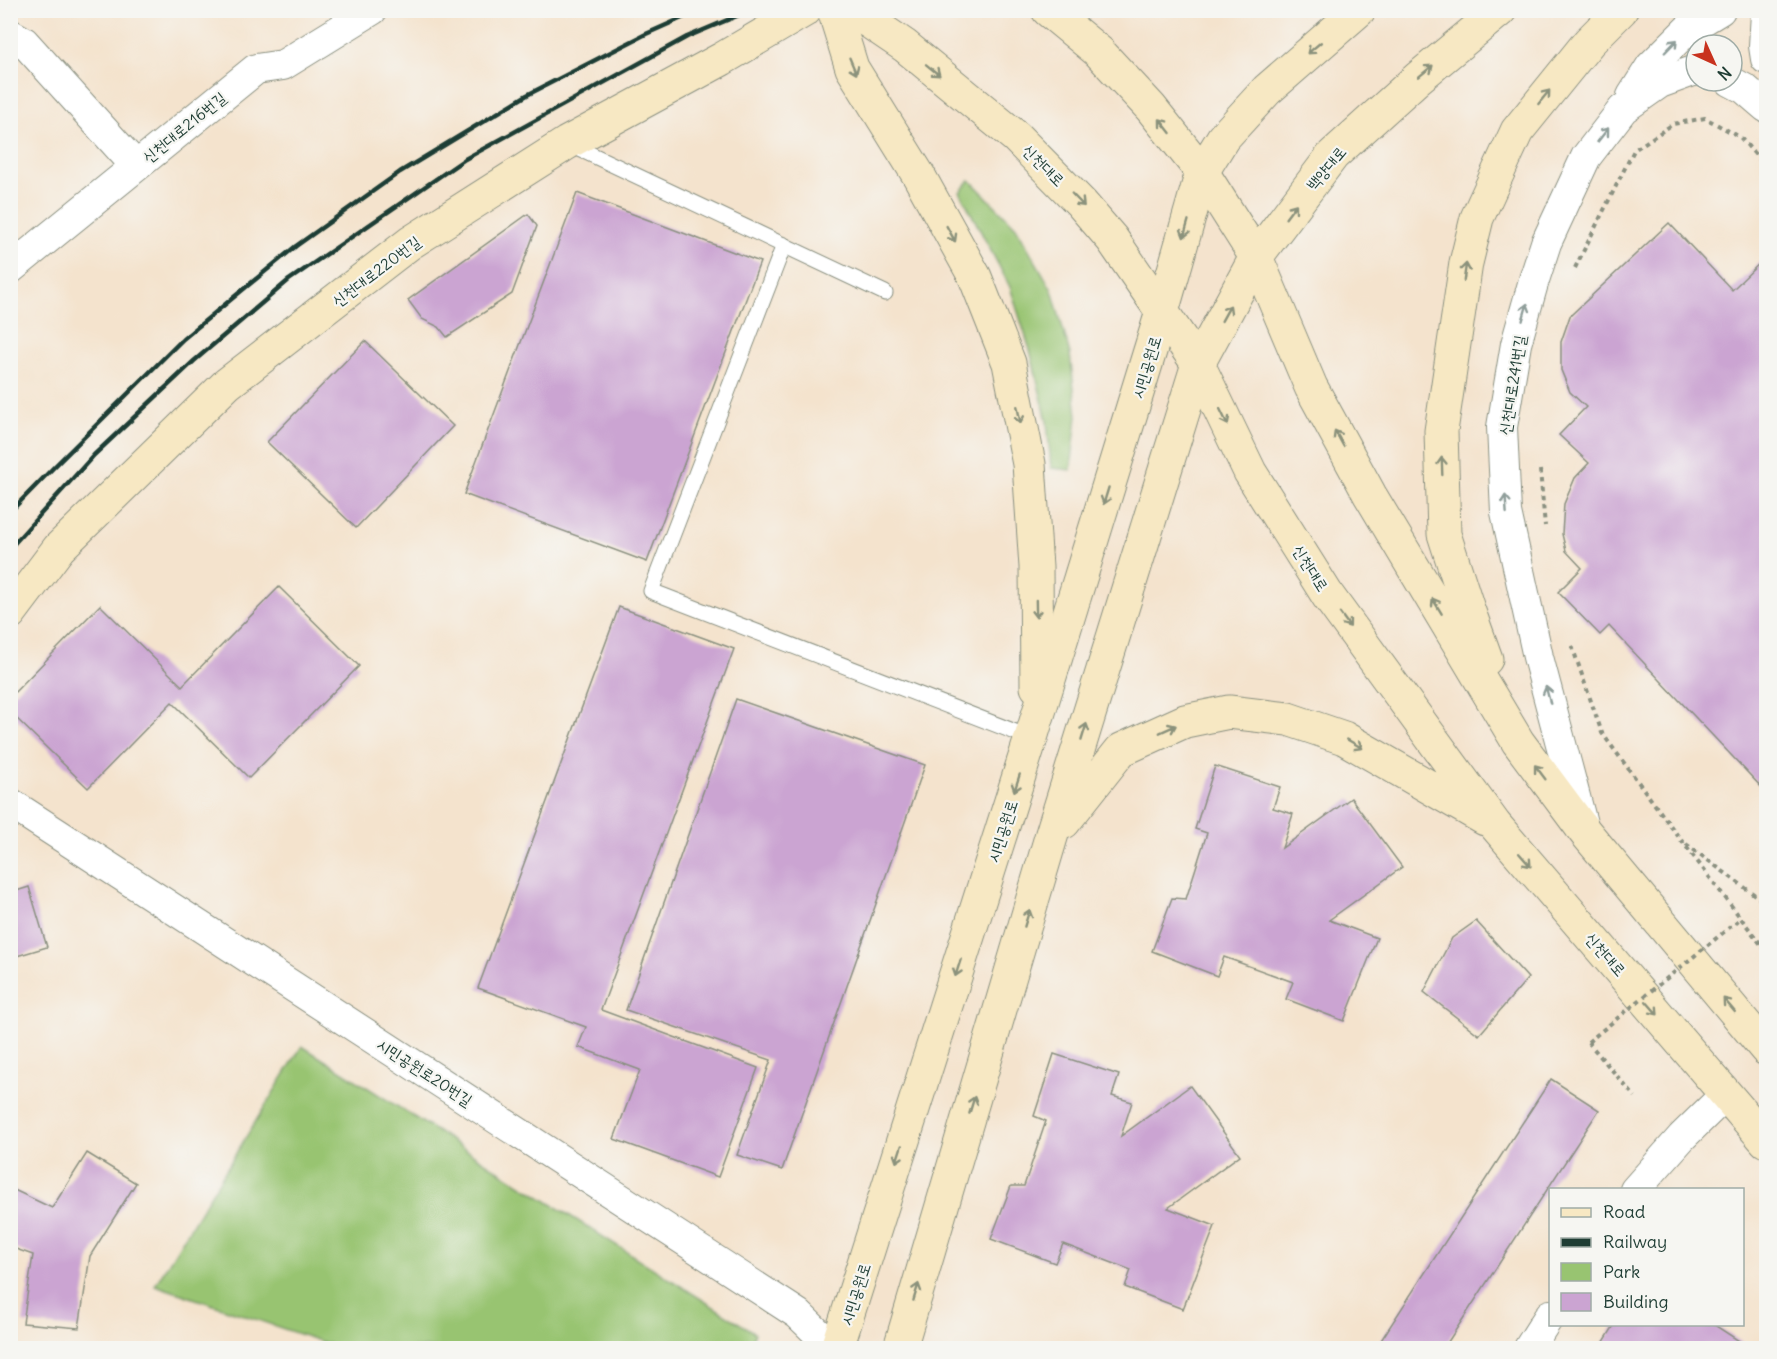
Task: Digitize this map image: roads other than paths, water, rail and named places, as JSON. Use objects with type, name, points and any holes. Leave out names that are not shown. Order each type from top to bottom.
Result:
[{"type":"main road","name":"신천대로220번길","points":[[10,613],[59,548],[227,384],[410,243],[567,143],[722,59],[805,10]]},
{"type":"main road","points":[[834,10],[852,68],[919,176],[975,277],[1009,363],[1029,464],[1036,567],[1034,727]]},
{"type":"main road","name":"신천대로","points":[[852,10],[905,46],[1016,137],[1082,203],[1112,239],[1198,364],[1250,472],[1328,596],[1495,825],[1767,1142]]},
{"type":"main road","points":[[1048,10],[1099,52],[1151,108],[1202,172],[1256,257],[1311,387],[1370,495],[1518,742],[1585,832],[1767,1049]]},
{"type":"main road","points":[[1162,312],[1202,172],[1222,138],[1267,90],[1359,10]]},
{"type":"main road","name":"백양대로","points":[[1198,364],[1256,257],[1333,155],[1418,78],[1500,10]]},
{"type":"main road","points":[[1518,742],[1468,609],[1444,534],[1441,431],[1466,263],[1477,218],[1517,131],[1589,42],[1621,10]]},
{"type":"main road","name":"시민공원로","points":[[835,1348],[1034,727],[1162,312]]},
{"type":"main road","points":[[900,1348],[1051,837],[1198,364]]},
{"type":"main road","points":[[1051,837],[1121,750],[1185,721],[1229,712],[1288,719],[1344,738],[1495,825]]},
{"type":"street","name":"신천대로216번길","points":[[10,269],[256,69],[283,65],[372,10]]},
{"type":"street","points":[[1623,109],[1651,66],[1687,30],[1720,10]]},
{"type":"street","points":[[1767,13],[1764,46],[1767,59]]},
{"type":"street","points":[[17,38],[136,166]]},
{"type":"street","name":"신천대로241번길","points":[[1585,832],[1538,657],[1506,512],[1502,427],[1516,344],[1546,243],[1586,157],[1623,109],[1660,83],[1684,74]]},
{"type":"street","points":[[1744,88],[1767,107]]},
{"type":"street","name":"시민공원로20번길","points":[[10,803],[798,1314],[835,1348]]},
{"type":"street","points":[[1637,1188],[1682,1137],[1726,1094]]},
{"type":"street","points":[[1529,1348],[1549,1319]]},
{"type":"lane","points":[[567,143],[885,293]]},
{"type":"lane","points":[[784,245],[651,591],[1034,727]]},
{"type":"railway","points":[[10,512],[183,339],[296,246],[400,172],[527,95],[646,34],[700,10]]},
{"type":"railway","points":[[10,548],[94,455],[194,361],[289,280],[465,159],[687,37],[751,10]]}]
